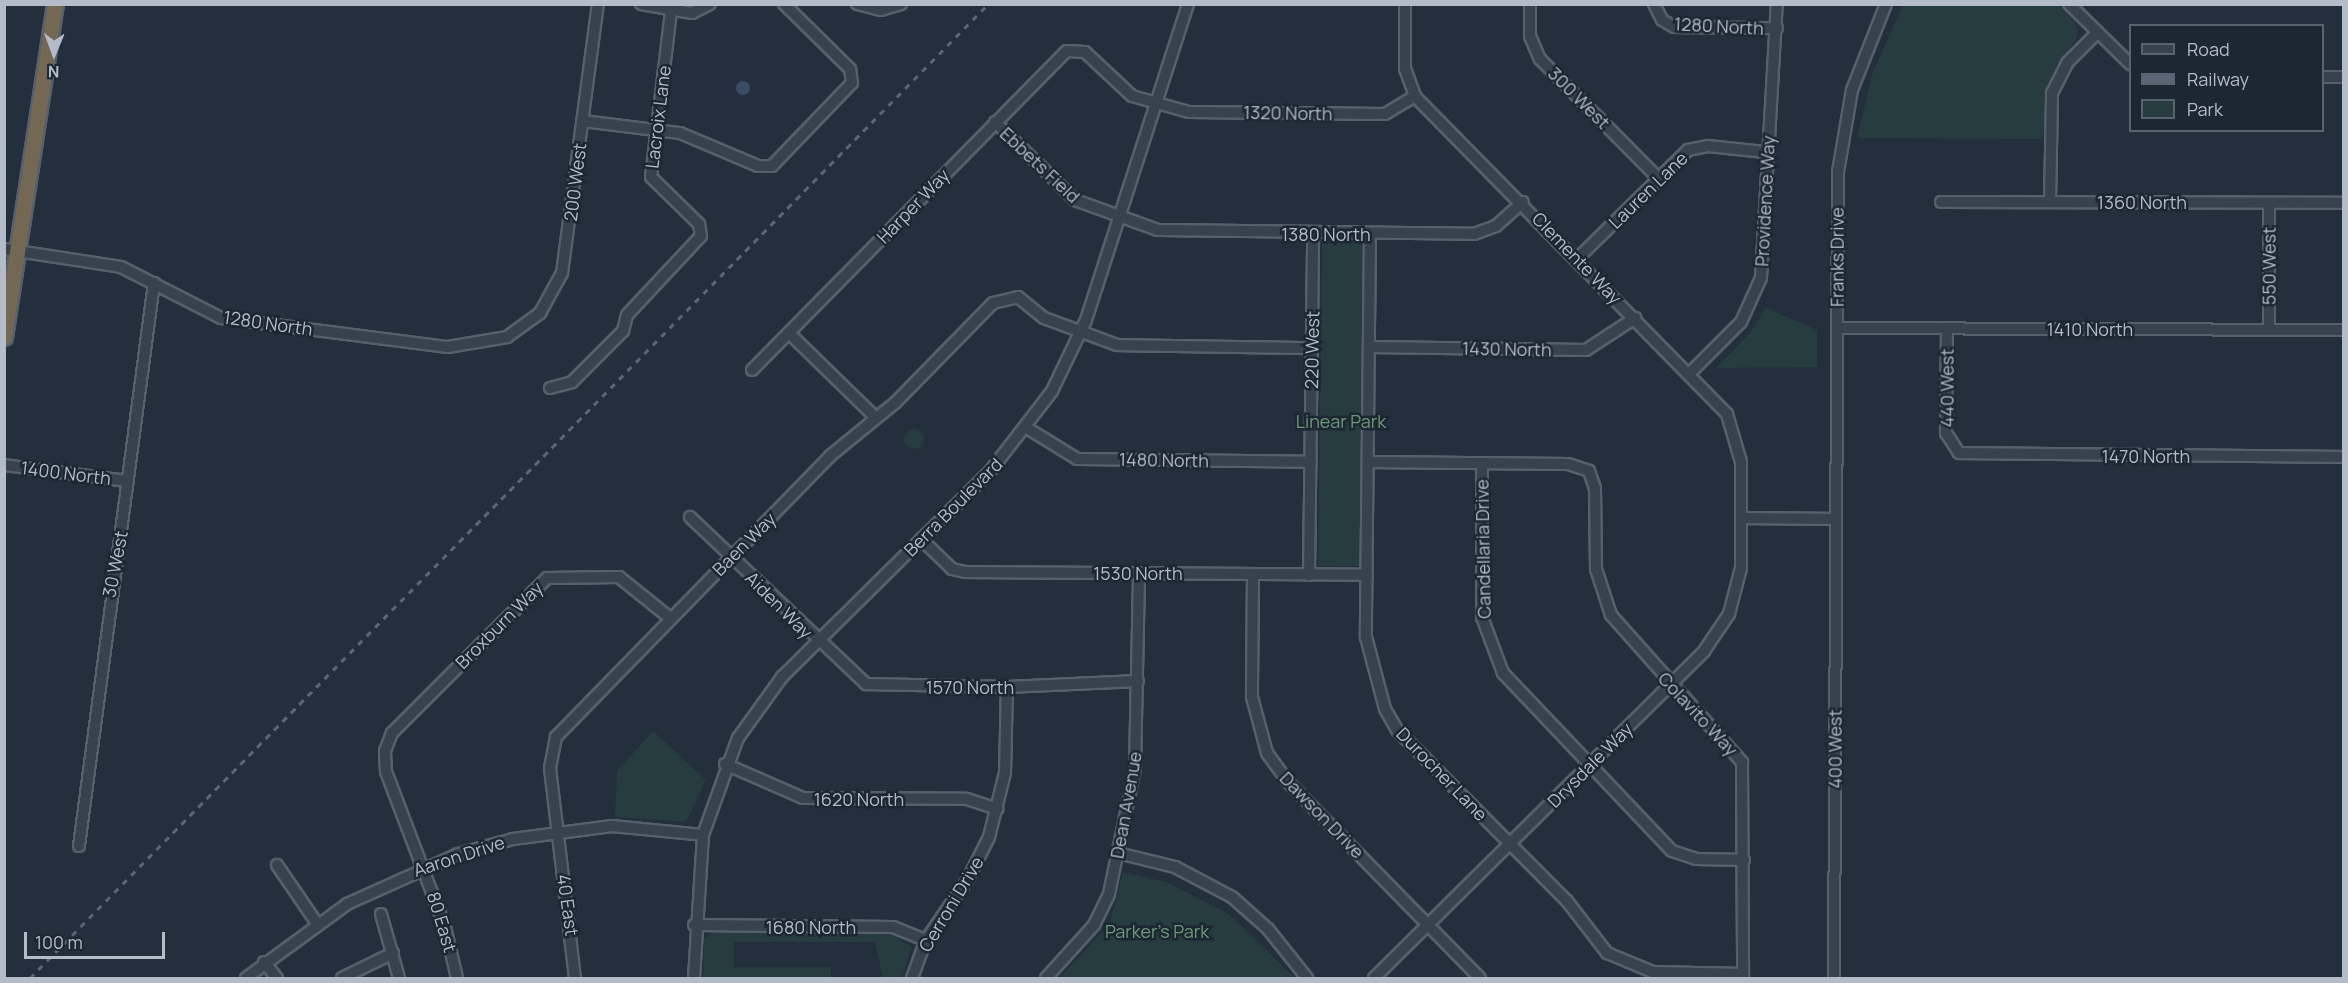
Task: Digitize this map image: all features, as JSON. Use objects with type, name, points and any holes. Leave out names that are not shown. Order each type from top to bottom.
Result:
[{"type":"highway","points":[[4,337],[11,250],[38,123],[55,4]]},
{"type":"street","name":"200 West","points":[[507,337],[540,313],[562,273],[598,4]]},
{"type":"street","points":[[641,4],[672,11],[700,12],[710,4]]},
{"type":"street","points":[[583,121],[656,130],[772,166],[852,83],[849,69],[784,4]]},
{"type":"street","points":[[857,4],[881,10],[901,4]]},
{"type":"street","name":"Berra Boulevard","points":[[694,978],[694,925],[703,836],[725,764],[782,677],[921,539],[1027,428],[1082,333],[1188,4]]},
{"type":"street","name":"Clemente Way","points":[[1405,4],[1405,69],[1415,96],[1523,202],[1720,403],[1734,432],[1741,462],[1742,518]]},
{"type":"street","name":"300 West","points":[[1530,4],[1531,42],[1540,59],[1658,178]]},
{"type":"street","name":"1280 North","points":[[1654,4],[1662,20],[1679,27],[1777,28]]},
{"type":"street","name":"Providence Way","points":[[1691,372],[1734,330],[1756,295],[1763,263],[1765,153],[1776,88],[1777,4]]},
{"type":"street","name":"Franks Drive","points":[[1835,519],[1839,151],[1858,70],[1886,4]]},
{"type":"street","points":[[2069,4],[2129,63]]},
{"type":"street","name":"Lacroix Lane","points":[[550,388],[572,382],[609,345],[623,330],[627,315],[701,236],[699,224],[651,177],[672,11]]},
{"type":"street","points":[[2050,202],[2052,93],[2067,63],[2097,33]]},
{"type":"street","name":"1320 North","points":[[1077,50],[1126,93],[1189,112],[1385,114],[1415,96]]},
{"type":"street","name":"Harper Way","points":[[752,370],[1060,56],[1077,50]]},
{"type":"street","points":[[2324,77],[2343,77]]},
{"type":"street","name":"Ebbets Field","points":[[995,122],[1075,200],[1120,218]]},
{"type":"street","name":"Lauren Lane","points":[[1578,258],[1658,178],[1697,147],[1765,153]]},
{"type":"street","name":"1380 North","points":[[1120,218],[1176,232],[1482,233],[1523,202]]},
{"type":"street","name":"1360 North","points":[[1941,202],[2343,203]]},
{"type":"street","name":"550 West","points":[[2269,203],[2269,329]]},
{"type":"street","name":"220 West","points":[[1309,575],[1313,234]]},
{"type":"street","name":"Durocher Lane","points":[[1370,234],[1368,655],[1385,709],[1398,730],[1510,844],[1615,959],[1653,972],[1743,976]]},
{"type":"street","name":"1280 North","points":[[11,250],[121,267],[221,318],[448,347],[507,337]]},
{"type":"street","name":"30 West","points":[[79,846],[154,283]]},
{"type":"street","name":"Baen Way","points":[[558,832],[550,768],[556,737],[830,456],[876,418],[993,303],[1010,296],[1044,318],[1082,333]]},
{"type":"street","name":"1430 North","points":[[1369,347],[1586,350],[1635,318]]},
{"type":"street","name":"1410 North","points":[[1837,328],[2343,330]]},
{"type":"street","name":"440 West","points":[[1947,329],[1946,426],[1951,447]]},
{"type":"street","points":[[789,333],[876,418]]},
{"type":"street","points":[[1082,333],[1132,346],[1312,348]]},
{"type":"street","name":"1480 North","points":[[1027,428],[1077,459],[1311,462]]},
{"type":"street","name":"1470 North","points":[[1951,447],[1969,455],[2343,457]]},
{"type":"street","points":[[1368,462],[1482,463]]},
{"type":"street","name":"Colavito Way","points":[[1482,463],[1568,464],[1589,471],[1595,488],[1595,557],[1602,594],[1623,634],[1742,762],[1743,976]]},
{"type":"street","name":"Candellaria Drive","points":[[1482,463],[1481,605],[1487,640],[1510,683],[1672,851],[1696,859],[1744,860]]},
{"type":"street","name":"1400 North","points":[[4,465],[128,481]]},
{"type":"street","name":"Aiden Way","points":[[690,517],[818,642]]},
{"type":"street","points":[[1742,518],[1835,519]]},
{"type":"street","name":"Drysdale Way","points":[[1374,978],[1711,643],[1729,614],[1740,580],[1742,518]]},
{"type":"street","name":"400 West","points":[[1834,978],[1835,519]]},
{"type":"street","name":"1530 North","points":[[921,539],[952,569],[964,572],[1367,575]]},
{"type":"street","name":"Dean Avenue","points":[[1046,978],[1100,916],[1118,853],[1135,768],[1139,573]]},
{"type":"street","name":"Dawson Drive","points":[[1253,574],[1252,697],[1267,753],[1287,781],[1480,978]]},
{"type":"street","name":"Broxburn Way","points":[[385,751],[392,733],[547,578],[619,577],[670,618]]},
{"type":"street","name":"1570 North","points":[[818,642],[850,675],[873,686],[1007,687],[1138,681]]},
{"type":"street","name":"Cerroni Drive","points":[[912,978],[926,940],[968,879],[997,809],[1005,772],[1007,687]]},
{"type":"street","name":"80 East","points":[[385,751],[386,772],[423,866],[457,978]]},
{"type":"street","name":"1620 North","points":[[725,764],[803,798],[967,799],[997,809]]},
{"type":"street","name":"Aaron Drive","points":[[246,978],[316,922],[423,866],[486,845],[558,832],[642,827],[703,836]]},
{"type":"street","name":"40 East","points":[[558,832],[575,978]]},
{"type":"street","points":[[1118,853],[1175,867],[1220,889],[1268,929],[1307,978]]},
{"type":"street","points":[[277,866],[316,922]]},
{"type":"street","points":[[381,914],[399,978]]},
{"type":"street","name":"1680 North","points":[[694,925],[894,927],[926,940]]},
{"type":"street","points":[[342,978],[393,953]]},
{"type":"street","points":[[264,962],[277,978]]},
{"type":"green space","points":[[1903,5],[2058,5],[2075,22],[2078,36],[2047,84],[2043,139],[1857,138],[1873,72]]},
{"type":"green space","name":"Linear Park","points":[[1322,242],[1363,243],[1360,566],[1318,566]]},
{"type":"green space","points":[[1766,308],[1817,330],[1817,367],[1716,368],[1749,334]]},
{"type":"green space","points":[[914,429],[921,432],[924,439],[921,446],[914,449],[907,446],[904,439],[907,432]]},
{"type":"green space","points":[[653,731],[706,780],[686,822],[615,817],[617,771]]},
{"type":"green space","name":"Parker's Park","points":[[1123,872],[1166,882],[1229,914],[1295,978],[1059,978],[1109,925]]},
{"type":"green space","points":[[714,932],[888,933],[912,947],[902,978],[883,978],[875,942],[734,942],[734,967],[831,967],[831,978],[703,978],[704,939]]},
{"type":"water","points":[[743,81],[748,83],[750,88],[748,93],[743,95],[738,93],[736,88],[738,83]]},
{"type":"railway","points":[[30,978],[988,4]]}]
